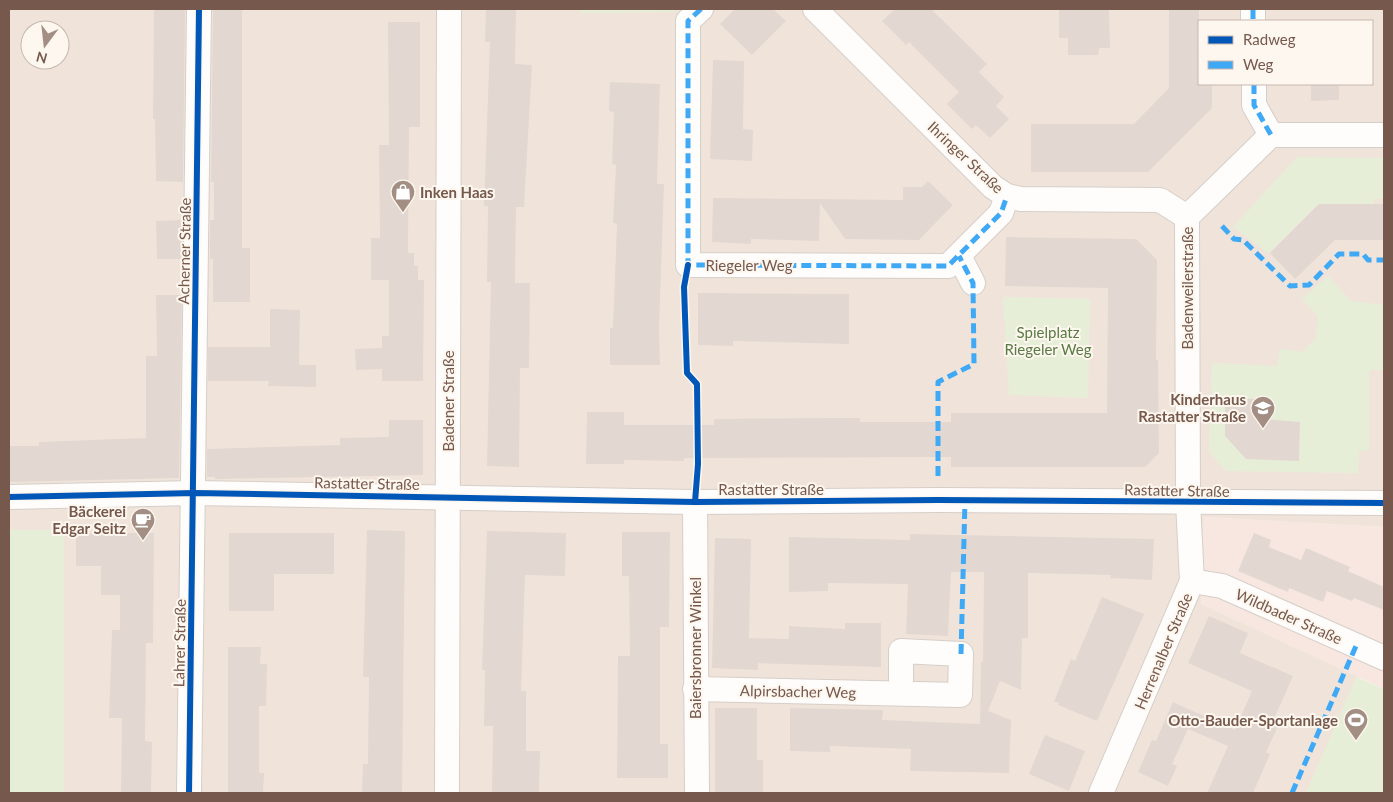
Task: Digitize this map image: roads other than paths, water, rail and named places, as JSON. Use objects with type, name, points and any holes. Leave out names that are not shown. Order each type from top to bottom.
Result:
[{"type":"street","name":"Acherner Straße","points":[[194,493],[199,9]]},
{"type":"street","name":"Badener Straße","points":[[447,793],[449,9]]},
{"type":"street","name":"Riegeler Weg","points":[[701,9],[688,22],[688,265],[948,266],[1001,213],[1007,196]]},
{"type":"street","name":"Ihringer Straße","points":[[816,9],[993,187],[1007,196],[1021,199],[1160,200],[1187,217]]},
{"type":"street","points":[[1254,85],[1254,105],[1271,135],[1384,135]]},
{"type":"street","name":"Badenweilerstraße","points":[[1188,502],[1187,217],[1271,135]]},
{"type":"street","points":[[959,256],[973,283]]},
{"type":"street","name":"Rastatter Straße","points":[[9,497],[194,493],[695,502],[938,500],[1384,503]]},
{"type":"street","name":"Lahrer Straße","points":[[189,793],[194,493]]},
{"type":"street","name":"Baiersbronner Winkel","points":[[695,502],[697,793]]},
{"type":"street","name":"Herrenalber Straße","points":[[1101,793],[1192,581],[1188,502]]},
{"type":"street","name":"Wildbader Straße","points":[[1192,581],[1222,586],[1384,658]]},
{"type":"street","name":"Alpirsbacher Weg","points":[[695,689],[901,693]]},
{"type":"place","name":"Inken Haas","points":[[403,213]]},
{"type":"place","name":"Kinderhaus Rastatter Straße","points":[[1263,429]]},
{"type":"place","name":"Bäckerei Edgar Seitz","points":[[143,541]]},
{"type":"place","name":"Otto-Bauder-Sportanlage","points":[[1356,741]]},
{"type":"park label","name":"Spielplatz Riegeler Weg","points":[[1048,340]]}]
